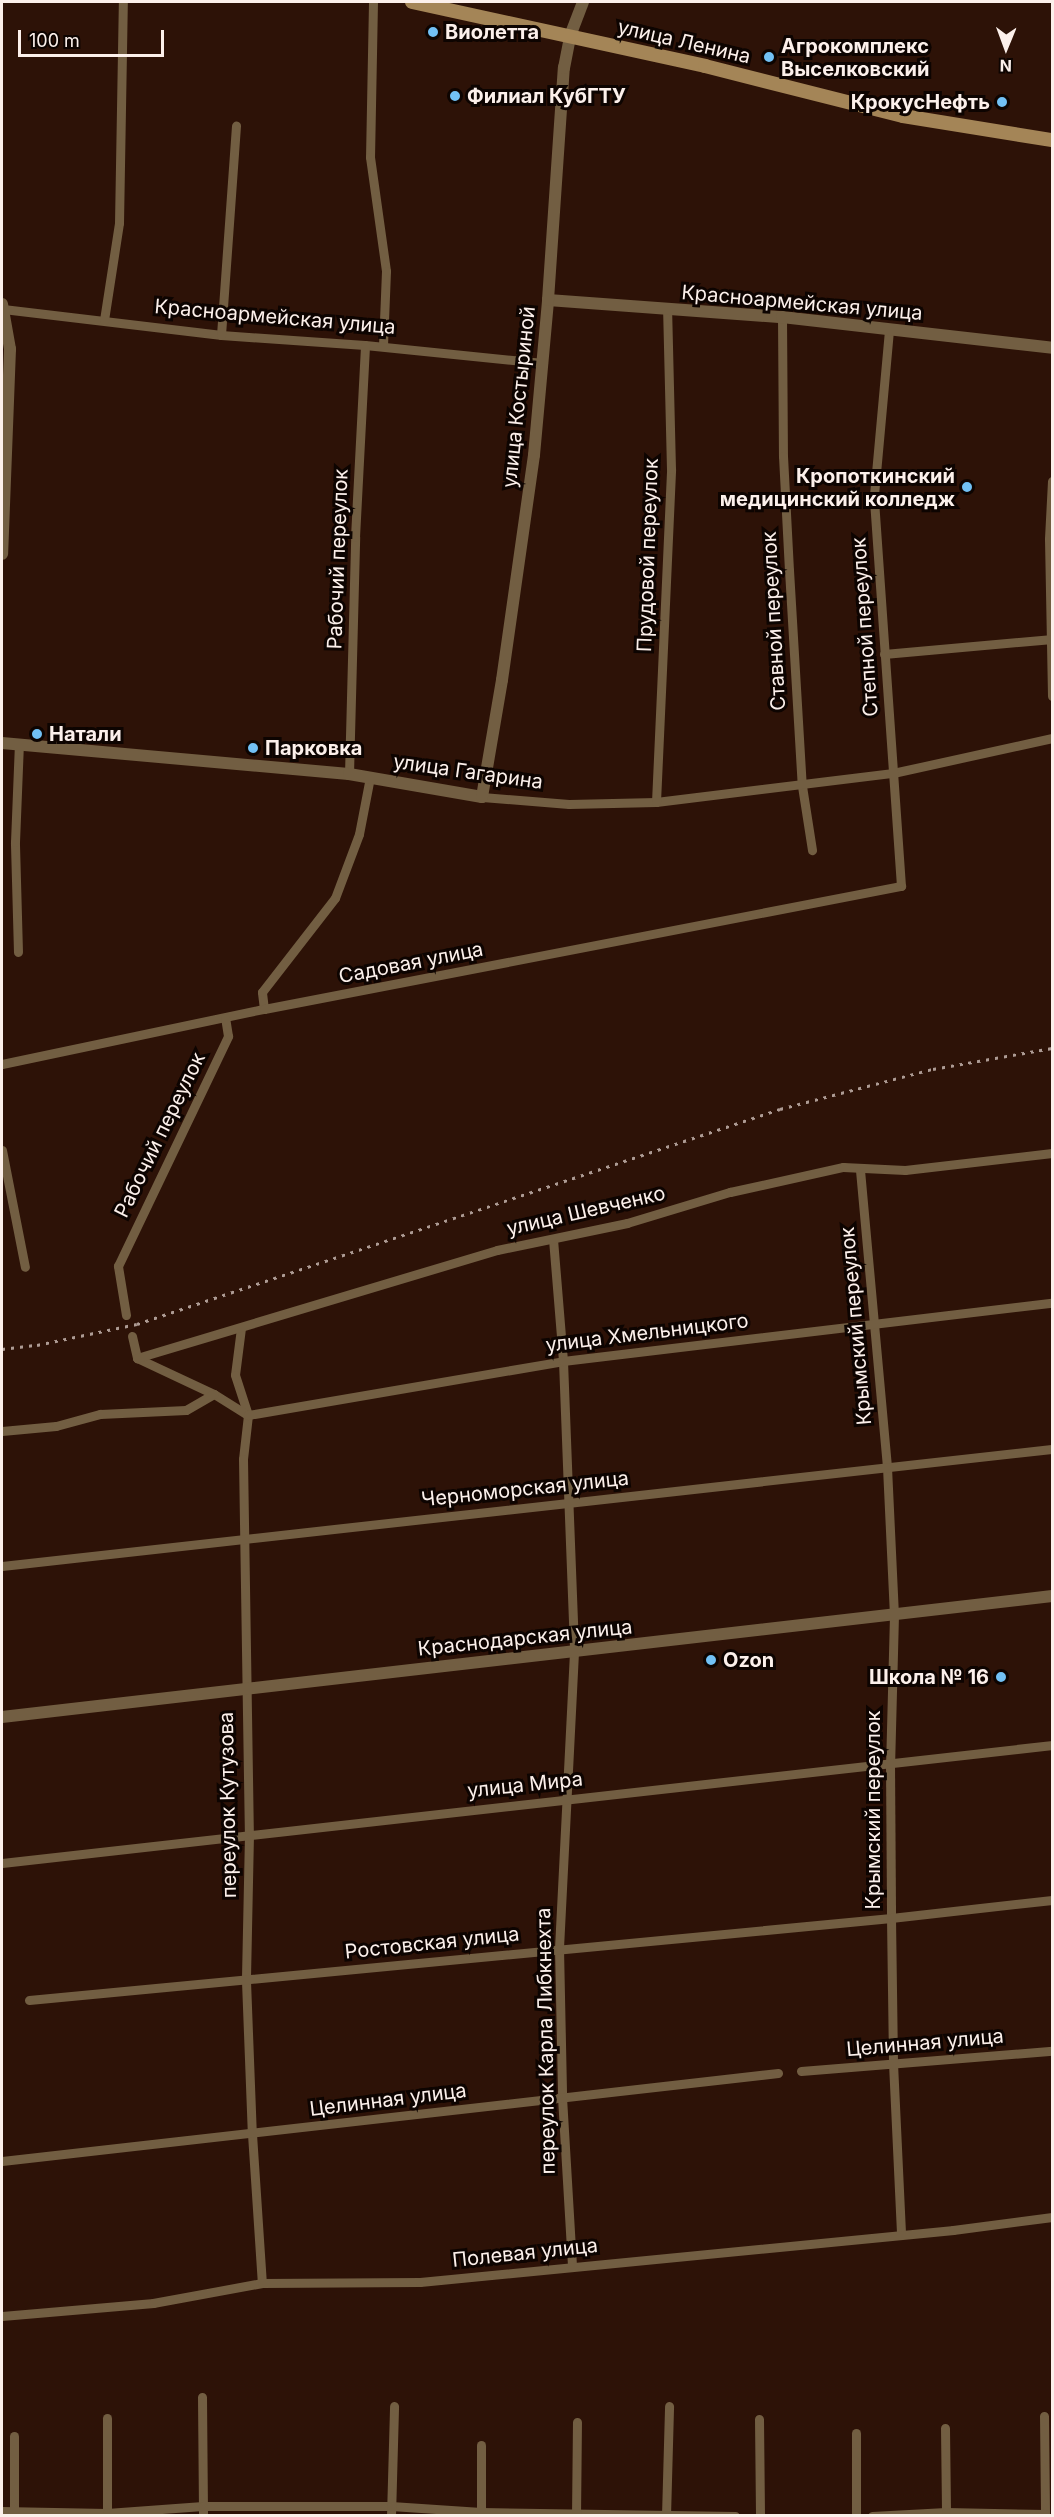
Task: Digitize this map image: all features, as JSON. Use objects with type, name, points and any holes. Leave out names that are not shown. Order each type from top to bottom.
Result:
[{"type":"main road","name":"улица Ленина","points":[[412,2],[735,73],[903,116],[1053,140]]},
{"type":"street","points":[[104,320],[119,223],[123,2]]},
{"type":"street","points":[[373,2],[370,157],[386,271],[383,346]]},
{"type":"street","name":"улица Костыриной","points":[[482,797],[523,531],[543,363],[564,68],[570,36],[583,2]]},
{"type":"street","points":[[221,335],[236,126]]},
{"type":"street","name":"Красноармейская улица","points":[[548,300],[782,317],[1053,348]]},
{"type":"street","points":[[2,306],[10,349],[2,554]]},
{"type":"street","name":"Красноармейская улица","points":[[2,306],[221,335],[383,346],[543,363]]},
{"type":"street","name":"Прудовой переулок","points":[[656,802],[670,469],[667,310]]},
{"type":"street","name":"Ставной переулок","points":[[782,317],[783,456],[802,786],[812,850]]},
{"type":"street","name":"Степной переулок","points":[[827,902],[901,886],[874,495],[889,329]]},
{"type":"street","name":"Рабочий переулок","points":[[350,774],[355,537],[365,345]]},
{"type":"street","points":[[1053,481],[1049,539],[1053,696]]},
{"type":"street","points":[[884,654],[1051,639]]},
{"type":"street","name":"улица Гагарина","points":[[2,743],[350,774],[482,797],[569,804],[656,802],[802,786],[893,773],[1053,738]]},
{"type":"street","points":[[18,952],[15,842],[19,743]]},
{"type":"street","points":[[264,1009],[262,992],[335,898],[359,834],[370,777]]},
{"type":"street","name":"Садовая улица","points":[[2,1064],[264,1009],[827,902]]},
{"type":"street","name":"Рабочий переулок","points":[[126,1315],[118,1266],[228,1036],[225,1018]]},
{"type":"street","points":[[2,1150],[25,1267]]},
{"type":"street","name":"улица Шевченко","points":[[137,1358],[497,1250],[627,1223],[730,1192],[843,1167],[860,1170],[905,1170],[1053,1153]]},
{"type":"street","name":"Крымский переулок","points":[[860,1170],[887,1467],[894,1615],[890,1764],[891,1918],[893,2063],[901,2235]]},
{"type":"street","name":"переулок Карла Либкнехта","points":[[553,1239],[563,1361],[574,1652],[559,1948],[562,2097],[572,2266]]},
{"type":"street","name":"улица Хмельницкого","points":[[248,1415],[563,1361],[1053,1303]]},
{"type":"street","name":"переулок Кутузова","points":[[241,1328],[235,1375],[248,1415],[243,1459],[244,1689],[249,1834],[246,1981],[252,2134],[262,2283]]},
{"type":"street","points":[[132,1336],[137,1358],[214,1394],[248,1415]]},
{"type":"street","points":[[2,1431],[56,1426],[100,1414],[186,1410],[214,1394]]},
{"type":"street","name":"Черноморская улица","points":[[2,1566],[1053,1449]]},
{"type":"street","name":"Краснодарская улица","points":[[2,1718],[1053,1596]]},
{"type":"street","name":"улица Мира","points":[[2,1863],[1053,1745]]},
{"type":"street","name":"Ростовская улица","points":[[29,2000],[246,1981],[1053,1900]]},
{"type":"street","name":"Целинная улица","points":[[801,2072],[1053,2051]]},
{"type":"street","name":"Целинная улица","points":[[2,2161],[778,2073]]},
{"type":"street","name":"Полевая улица","points":[[2,2316],[153,2304],[262,2283],[420,2282],[901,2235],[1053,2217]]},
{"type":"street","points":[[202,2397],[203,2511]]},
{"type":"street","points":[[391,2511],[394,2406]]},
{"type":"street","points":[[666,2515],[669,2406]]},
{"type":"street","points":[[872,2516],[1045,2515],[1044,2416]]},
{"type":"street","points":[[107,2418],[107,2514]]},
{"type":"street","points":[[759,2419],[760,2516]]},
{"type":"street","points":[[576,2515],[578,2422]]},
{"type":"street","points":[[945,2428],[946,2514]]},
{"type":"street","points":[[856,2433],[856,2516]]},
{"type":"street","points":[[14,2436],[14,2513]]},
{"type":"street","points":[[481,2445],[481,2514]]},
{"type":"street","points":[[2,2511],[107,2514],[203,2511],[391,2511],[735,2516]]},
{"type":"railway","points":[[2,1349],[37,1345],[137,1324],[780,1109],[933,1069],[1052,1048]]},
{"type":"place","name":"Виолетта","points":[[433,32]]},
{"type":"place","name":"Агрокомплекс Выселковский","points":[[769,57]]},
{"type":"place","name":"Филиал КубГТУ","points":[[455,96]]},
{"type":"place","name":"КрокусНефть","points":[[1002,102]]},
{"type":"place","name":"Кропоткинский медицинский колледж","points":[[967,487]]},
{"type":"place","name":"Натали","points":[[37,734]]},
{"type":"place","name":"Парковка","points":[[253,748]]},
{"type":"place","name":"Ozon","points":[[711,1660]]},
{"type":"place","name":"Школа № 16","points":[[1001,1677]]}]
